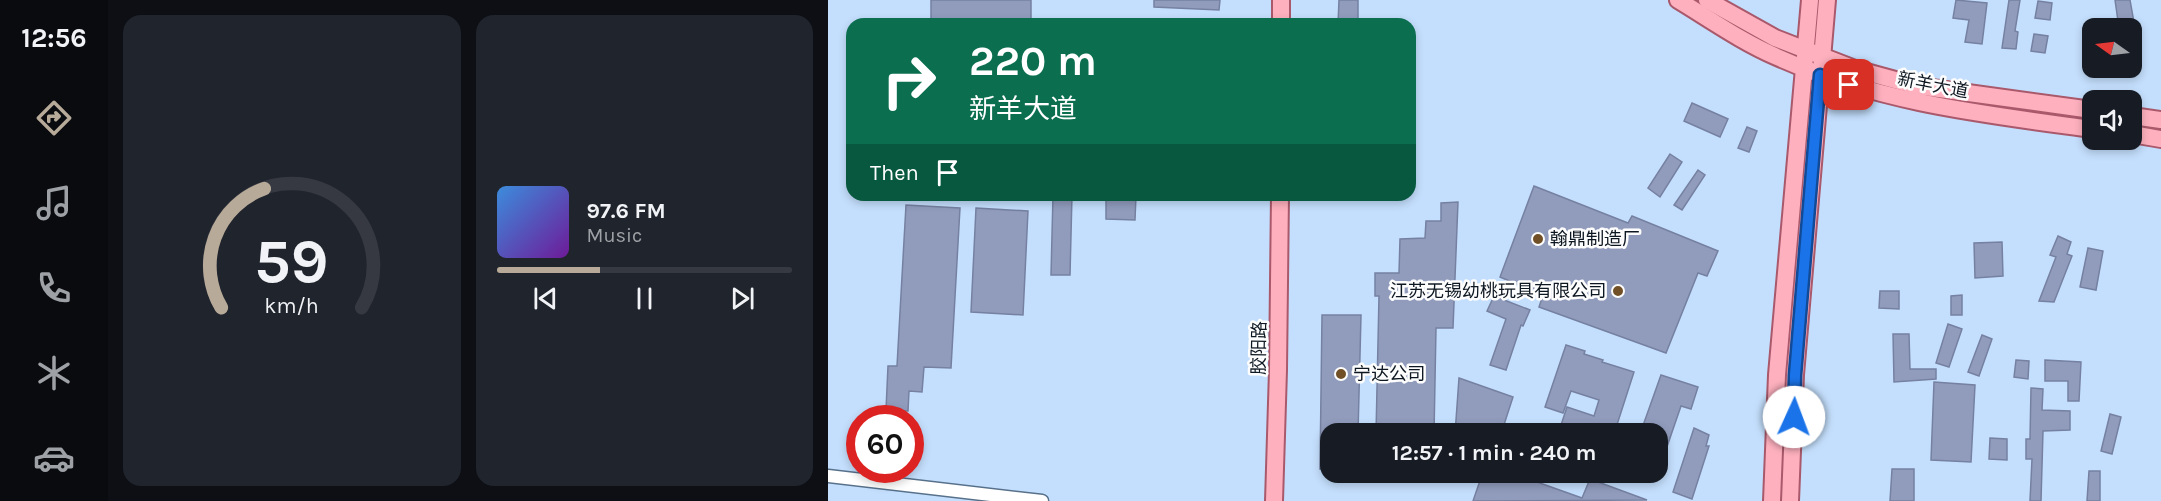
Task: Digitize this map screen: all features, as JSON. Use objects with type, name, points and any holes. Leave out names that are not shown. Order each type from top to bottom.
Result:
[{"type":"main road","points":[[1281,0],[1281,18]]},
{"type":"main road","name":"新羊大道","points":[[1678,0],[1746,41],[1804,69],[1849,85],[1922,104],[2082,128]]},
{"type":"main road","name":"新羊大道","points":[[1707,0],[1775,38],[1854,69],[1917,86],[2082,110]]},
{"type":"main road","points":[[1790,501],[1795,375],[1820,75],[1814,53],[1810,0]]},
{"type":"main road","points":[[1772,501],[1777,375],[1804,69],[1814,53],[1827,0]]},
{"type":"main road","points":[[2142,117],[2161,120]]},
{"type":"main road","points":[[2142,136],[2161,139]]},
{"type":"main road","name":"胶阳路","points":[[1274,501],[1280,201]]},
{"type":"street","points":[[828,476],[1042,501]]},
{"type":"building","points":[[931,0],[1031,0],[1031,18],[931,18]]},
{"type":"building","points":[[1154,0],[1220,0],[1219,10],[1154,7]]},
{"type":"building","points":[[1339,0],[1358,0],[1358,18],[1338,18]]},
{"type":"building","points":[[1956,0],[1987,3],[1982,44],[1965,42],[1969,20],[1953,18]]},
{"type":"building","points":[[2009,0],[2020,0],[2015,31],[2018,32],[2016,49],[2002,48]]},
{"type":"building","points":[[2115,0],[2130,0],[2133,18],[2118,18]]},
{"type":"building","points":[[2038,1],[2052,3],[2050,20],[2035,18]]},
{"type":"building","points":[[2034,34],[2048,36],[2045,53],[2031,51]]},
{"type":"building","points":[[1692,103],[1728,119],[1720,137],[1684,121]]},
{"type":"building","points":[[1747,127],[1757,131],[1749,152],[1738,148]]},
{"type":"building","points":[[1670,154],[1682,162],[1660,197],[1648,188]]},
{"type":"building","points":[[1698,170],[1705,175],[1682,210],[1674,205]]},
{"type":"building","name":"江苏无锡幼桃玩具有限公司","points":[[1534,186],[1628,223],[1632,216],[1718,251],[1707,276],[1698,273],[1666,353],[1539,307],[1543,295],[1500,277]]},
{"type":"building","points":[[1053,201],[1072,201],[1070,275],[1051,275]]},
{"type":"building","points":[[1106,201],[1136,201],[1135,220],[1106,219]]},
{"type":"building","points":[[1458,202],[1453,328],[1436,328],[1434,423],[1376,423],[1379,296],[1375,296],[1375,273],[1399,273],[1400,239],[1425,238],[1426,221],[1441,221],[1441,203]]},
{"type":"building","points":[[906,205],[960,208],[951,368],[924,367],[922,392],[909,391],[908,405],[886,405],[888,366],[897,366]]},
{"type":"building","points":[[976,208],[1028,211],[1023,315],[971,312]]},
{"type":"building","points":[[2058,236],[2071,242],[2067,254],[2072,256],[2054,302],[2039,301],[2056,257],[2050,255]]},
{"type":"building","points":[[2002,242],[2003,276],[1975,278],[1974,243]]},
{"type":"building","points":[[2088,248],[2103,251],[2096,290],[2080,287]]},
{"type":"building","points":[[1880,291],[1899,291],[1899,309],[1879,308]]},
{"type":"building","points":[[1962,295],[1962,315],[1951,315],[1951,296]]},
{"type":"building","points":[[1494,296],[1530,310],[1523,326],[1521,325],[1506,370],[1490,365],[1506,319],[1487,311]]},
{"type":"building","name":"宁达公司","points":[[1322,315],[1361,315],[1358,423],[1321,423]]},
{"type":"building","points":[[1948,324],[1962,329],[1949,367],[1936,363]]},
{"type":"building","points":[[1893,334],[1909,334],[1910,369],[1936,369],[1936,379],[1894,382]]},
{"type":"building","points":[[1982,335],[1992,339],[1979,376],[1968,372]]},
{"type":"building","points":[[1566,345],[1585,351],[1584,354],[1603,360],[1602,362],[1634,372],[1618,423],[1562,423],[1567,407],[1594,416],[1599,400],[1571,391],[1563,413],[1545,407]]},
{"type":"building","points":[[2016,360],[2029,361],[2028,379],[2014,377]]},
{"type":"building","points":[[2045,360],[2081,362],[2079,401],[2068,401],[2068,381],[2045,381]]},
{"type":"building","points":[[1661,375],[1698,387],[1691,409],[1681,406],[1668,444],[1668,423],[1644,423]]},
{"type":"building","points":[[1459,378],[1513,397],[1505,423],[1456,423]]},
{"type":"building","points":[[1934,382],[1975,385],[1971,462],[1931,460]]},
{"type":"building","points":[[2031,388],[2043,389],[2042,410],[2070,411],[2070,430],[2043,431],[2041,501],[2030,501],[2032,459],[2026,459],[2026,439],[2030,439]]},
{"type":"building","points":[[2110,414],[2121,417],[2112,454],[2101,451]]},
{"type":"building","points":[[1694,428],[1709,435],[1706,446],[1709,446],[1692,499],[1673,492]]},
{"type":"building","points":[[1990,438],[2007,439],[2007,460],[1989,459]]},
{"type":"building","points":[[1892,469],[1914,469],[1914,501],[1890,501]]},
{"type":"building","points":[[2089,471],[2100,471],[2100,501],[2087,501]]},
{"type":"building","points":[[1479,483],[1540,483],[1582,498],[1588,483],[1601,483],[1647,500],[1473,501]]},
{"type":"place","name":"翰鼎制造厂","points":[[1538,239]]},
{"type":"place","name":"江苏无锡幼桃玩具有限公司","points":[[1618,291]]},
{"type":"place","name":"宁达公司","points":[[1341,374]]},
{"type":"route","points":[[1794,417],[1795,375],[1820,75],[1849,85]]}]
